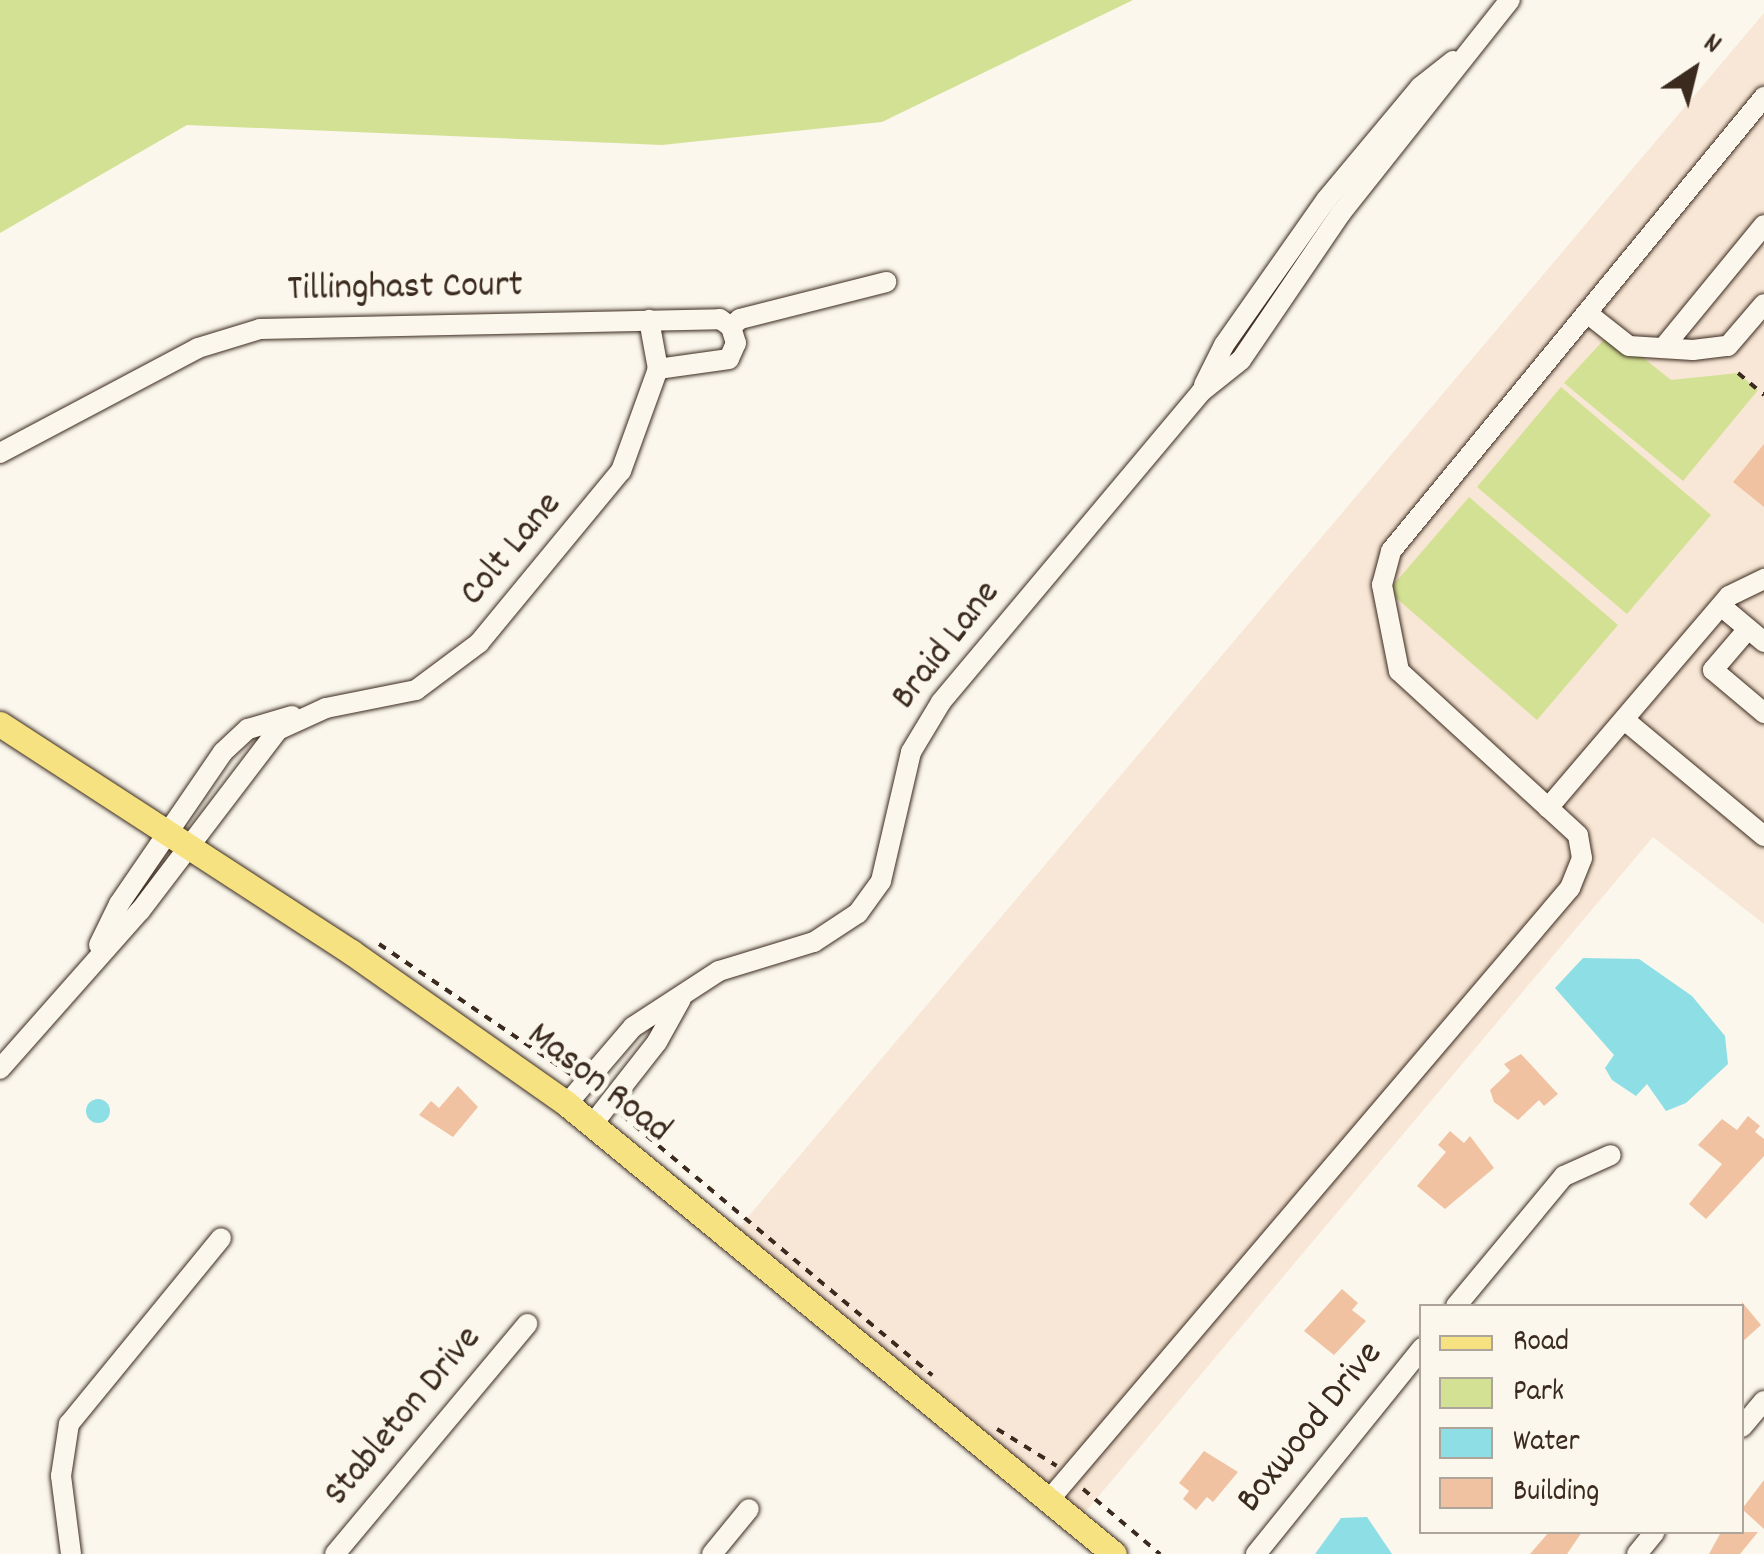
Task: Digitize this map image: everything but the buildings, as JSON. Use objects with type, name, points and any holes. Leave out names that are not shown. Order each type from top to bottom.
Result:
[{"type":"main road","name":"Mason Road","points":[[0,724],[190,847],[567,1104],[1114,1554]]},
{"type":"street","name":"Braid Lane","points":[[567,1104],[633,1027],[719,972],[814,942],[858,913],[881,881],[912,752],[941,702],[1201,392],[1224,345],[1334,207],[1420,88],[1466,50],[1510,0]]},
{"type":"street","points":[[1049,1500],[1570,888],[1582,858],[1578,835],[1398,671],[1382,585],[1391,550],[1764,98]]},
{"type":"street","points":[[1663,348],[1764,225]]},
{"type":"street","points":[[658,369],[729,359],[736,344],[730,327],[740,319],[886,282]]},
{"type":"street","points":[[1587,313],[1629,346],[1728,346],[1764,304]]},
{"type":"street","name":"Tillinghast Court","points":[[0,453],[198,348],[260,328],[720,319],[730,327]]},
{"type":"street","name":"Colt Lane","points":[[89,964],[167,832],[223,752],[248,730],[276,716],[301,717],[416,690],[470,653],[622,471],[658,369],[649,320]]},
{"type":"street","points":[[1548,808],[1627,722],[1720,606],[1752,580],[1764,579]]},
{"type":"street","points":[[1720,606],[1756,636],[1713,670],[1764,712]]},
{"type":"street","name":"Colt Lane","points":[[89,964],[190,847],[259,748],[301,717]]},
{"type":"street","points":[[1627,722],[1764,836]]},
{"type":"street","points":[[0,1070],[89,964]]},
{"type":"street","name":"Braid Lane","points":[[592,1125],[657,1042],[682,997]]},
{"type":"street","points":[[1458,1304],[1564,1176],[1612,1155]]},
{"type":"street","points":[[71,1554],[61,1463],[69,1424],[221,1238]]},
{"type":"street","name":"Stableton Drive","points":[[335,1554],[527,1324]]},
{"type":"street","name":"Boxwood Drive","points":[[1256,1554],[1419,1352]]},
{"type":"street","points":[[1744,1425],[1764,1401]]},
{"type":"street","points":[[712,1554],[749,1509]]},
{"type":"street","points":[[1636,1554],[1653,1534]]},
{"type":"path","points":[[1738,373],[1764,395]]},
{"type":"path","points":[[370,938],[567,1071]]},
{"type":"path","points":[[622,1115],[937,1378]]},
{"type":"path","points":[[996,1428],[1048,1458]]},
{"type":"path","points":[[1090,1496],[1160,1554]]},
{"type":"shaded area","points":[[1764,13],[1764,924],[1653,837],[1076,1523],[731,1237]]},
{"type":"green space","points":[[0,0],[1133,0],[882,122],[662,145],[187,125],[0,233]]},
{"type":"green space","points":[[1611,332],[1671,380],[1738,373],[1758,390],[1683,481],[1564,383]]},
{"type":"green space","points":[[1561,387],[1711,515],[1627,614],[1477,487]]},
{"type":"green space","points":[[1469,497],[1618,625],[1537,720],[1388,591]]},
{"type":"water","points":[[1583,958],[1639,959],[1692,996],[1725,1036],[1728,1064],[1686,1103],[1666,1111],[1647,1084],[1636,1096],[1612,1080],[1605,1068],[1614,1055],[1555,988]]},
{"type":"water","points":[[98,1099],[110,1111],[98,1123],[86,1111]]},
{"type":"water","points":[[1367,1517],[1392,1554],[1315,1554],[1341,1518]]}]
